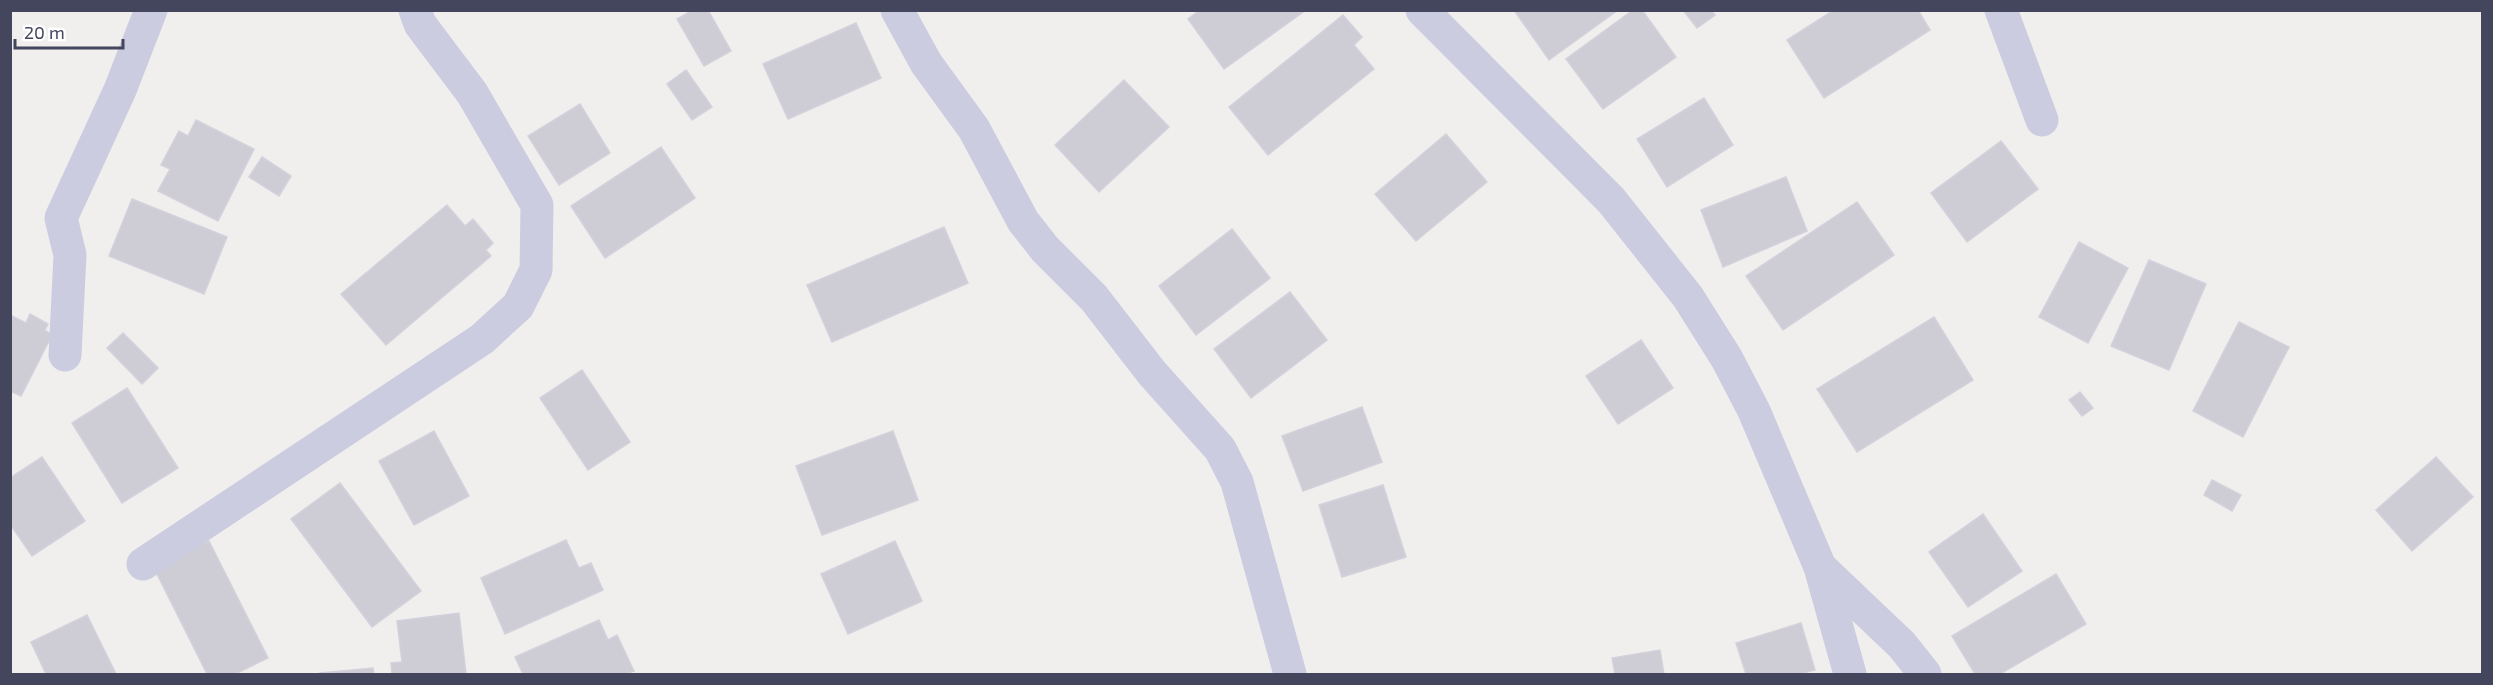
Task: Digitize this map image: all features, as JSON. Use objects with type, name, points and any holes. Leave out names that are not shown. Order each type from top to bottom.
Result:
[{"type":"street","points":[[65,355],[70,255],[61,218],[120,90],[151,10]]},
{"type":"street","points":[[143,564],[482,339],[518,306],[529,287],[538,256],[537,205],[472,93],[420,24],[416,10]]},
{"type":"street","points":[[897,10],[926,63],[974,129],[1023,221],[1045,249],[1094,298],[1152,373],[1220,449],[1237,482],[1290,675]]},
{"type":"street","points":[[1422,10],[1611,200],[1688,297],[1728,359],[1754,411],[1820,567],[1850,675]]},
{"type":"street","points":[[2001,10],[2042,120]]},
{"type":"street","points":[[1820,567],[1902,645],[1925,675]]},
{"type":"building","points":[[693,10],[708,10],[731,51],[704,66],[677,19]]},
{"type":"building","points":[[1200,10],[1306,10],[1224,69],[1188,19]]},
{"type":"building","points":[[1514,10],[1618,10],[1549,60]]},
{"type":"building","points":[[1633,10],[1642,10],[1676,57],[1603,109],[1566,59]]},
{"type":"building","points":[[1683,10],[1711,10],[1715,15],[1697,28]]},
{"type":"building","points":[[1834,10],[1918,10],[1930,30],[1824,98],[1787,40]]},
{"type":"building","points":[[1343,15],[1362,37],[1354,45],[1374,69],[1268,155],[1229,107]]},
{"type":"building","points":[[856,23],[881,78],[788,119],[763,64]]},
{"type":"building","points":[[686,70],[712,107],[692,120],[667,84]]},
{"type":"building","points":[[1124,80],[1169,127],[1099,192],[1055,145]]},
{"type":"building","points":[[1704,98],[1733,145],[1667,187],[1637,139]]},
{"type":"building","points":[[580,104],[610,153],[559,185],[528,136]]},
{"type":"building","points":[[196,120],[254,149],[218,221],[158,191],[170,169],[161,165],[179,131],[188,136]]},
{"type":"building","points":[[1446,134],[1487,182],[1416,241],[1375,194]]},
{"type":"building","points":[[2001,141],[2038,189],[1967,242],[1931,193]]},
{"type":"building","points":[[661,147],[695,198],[605,258],[571,206]]},
{"type":"building","points":[[262,157],[291,176],[279,196],[249,177]]},
{"type":"building","points":[[1786,177],[1807,231],[1723,267],[1701,210]]},
{"type":"building","points":[[132,199],[227,237],[204,294],[109,256]]},
{"type":"building","points":[[1857,202],[1894,255],[1783,330],[1746,276]]},
{"type":"building","points":[[447,205],[465,226],[473,219],[493,243],[486,250],[491,256],[386,345],[341,294]]},
{"type":"building","points":[[944,227],[968,283],[832,342],[807,285]]},
{"type":"building","points":[[1232,229],[1270,278],[1196,335],[1159,286]]},
{"type":"building","points":[[2079,242],[2128,268],[2088,343],[2039,317]]},
{"type":"building","points":[[2149,260],[2206,284],[2169,370],[2111,346]]},
{"type":"building","points":[[1290,292],[1327,340],[1251,398],[1214,349]]},
{"type":"building","points":[[30,314],[48,324],[45,330],[52,335],[21,396],[10,391],[10,315],[26,323]]},
{"type":"building","points":[[1934,317],[1973,380],[1857,452],[1817,389]]},
{"type":"building","points":[[2239,322],[2289,347],[2243,437],[2193,411]]},
{"type":"building","points":[[123,333],[158,368],[142,384],[107,348]]},
{"type":"building","points":[[1641,340],[1673,388],[1618,424],[1586,376]]},
{"type":"building","points":[[582,370],[630,442],[588,470],[540,398]]},
{"type":"building","points":[[127,388],[178,468],[122,503],[72,423]]},
{"type":"building","points":[[2080,392],[2093,408],[2082,416],[2069,400]]},
{"type":"building","points":[[1362,407],[1382,462],[1303,491],[1282,436]]},
{"type":"building","points":[[434,431],[469,496],[414,525],[379,461]]},
{"type":"building","points":[[893,431],[918,500],[822,535],[796,466]]},
{"type":"building","points":[[42,457],[85,521],[32,556],[10,524],[10,478]]},
{"type":"building","points":[[2436,457],[2473,497],[2412,551],[2376,510]]},
{"type":"building","points":[[2212,480],[2241,495],[2232,511],[2204,495]]},
{"type":"building","points":[[340,483],[421,591],[372,627],[291,519]]},
{"type":"building","points":[[1383,485],[1406,557],[1342,577],[1319,505]]},
{"type":"building","points":[[1983,514],[2022,571],[1968,607],[1929,552]]},
{"type":"building","points":[[566,540],[579,568],[591,563],[603,590],[505,634],[481,578]]},
{"type":"building","points":[[209,541],[268,658],[235,674],[207,674],[154,568]]},
{"type":"building","points":[[895,541],[922,601],[848,634],[821,574]]},
{"type":"building","points":[[2056,574],[2086,624],[2000,674],[1975,674],[1952,636]]},
{"type":"building","points":[[459,613],[466,674],[392,674],[391,663],[402,662],[397,621]]},
{"type":"building","points":[[87,615],[116,674],[46,674],[31,642]]},
{"type":"building","points":[[599,620],[608,640],[617,635],[634,671],[625,674],[523,674],[515,657]]},
{"type":"building","points":[[1801,623],[1815,670],[1799,674],[1746,674],[1736,643]]},
{"type":"building","points":[[1660,650],[1664,674],[1615,674],[1612,658]]},
{"type":"building","points":[[373,668],[374,674],[320,674],[320,673]]}]
